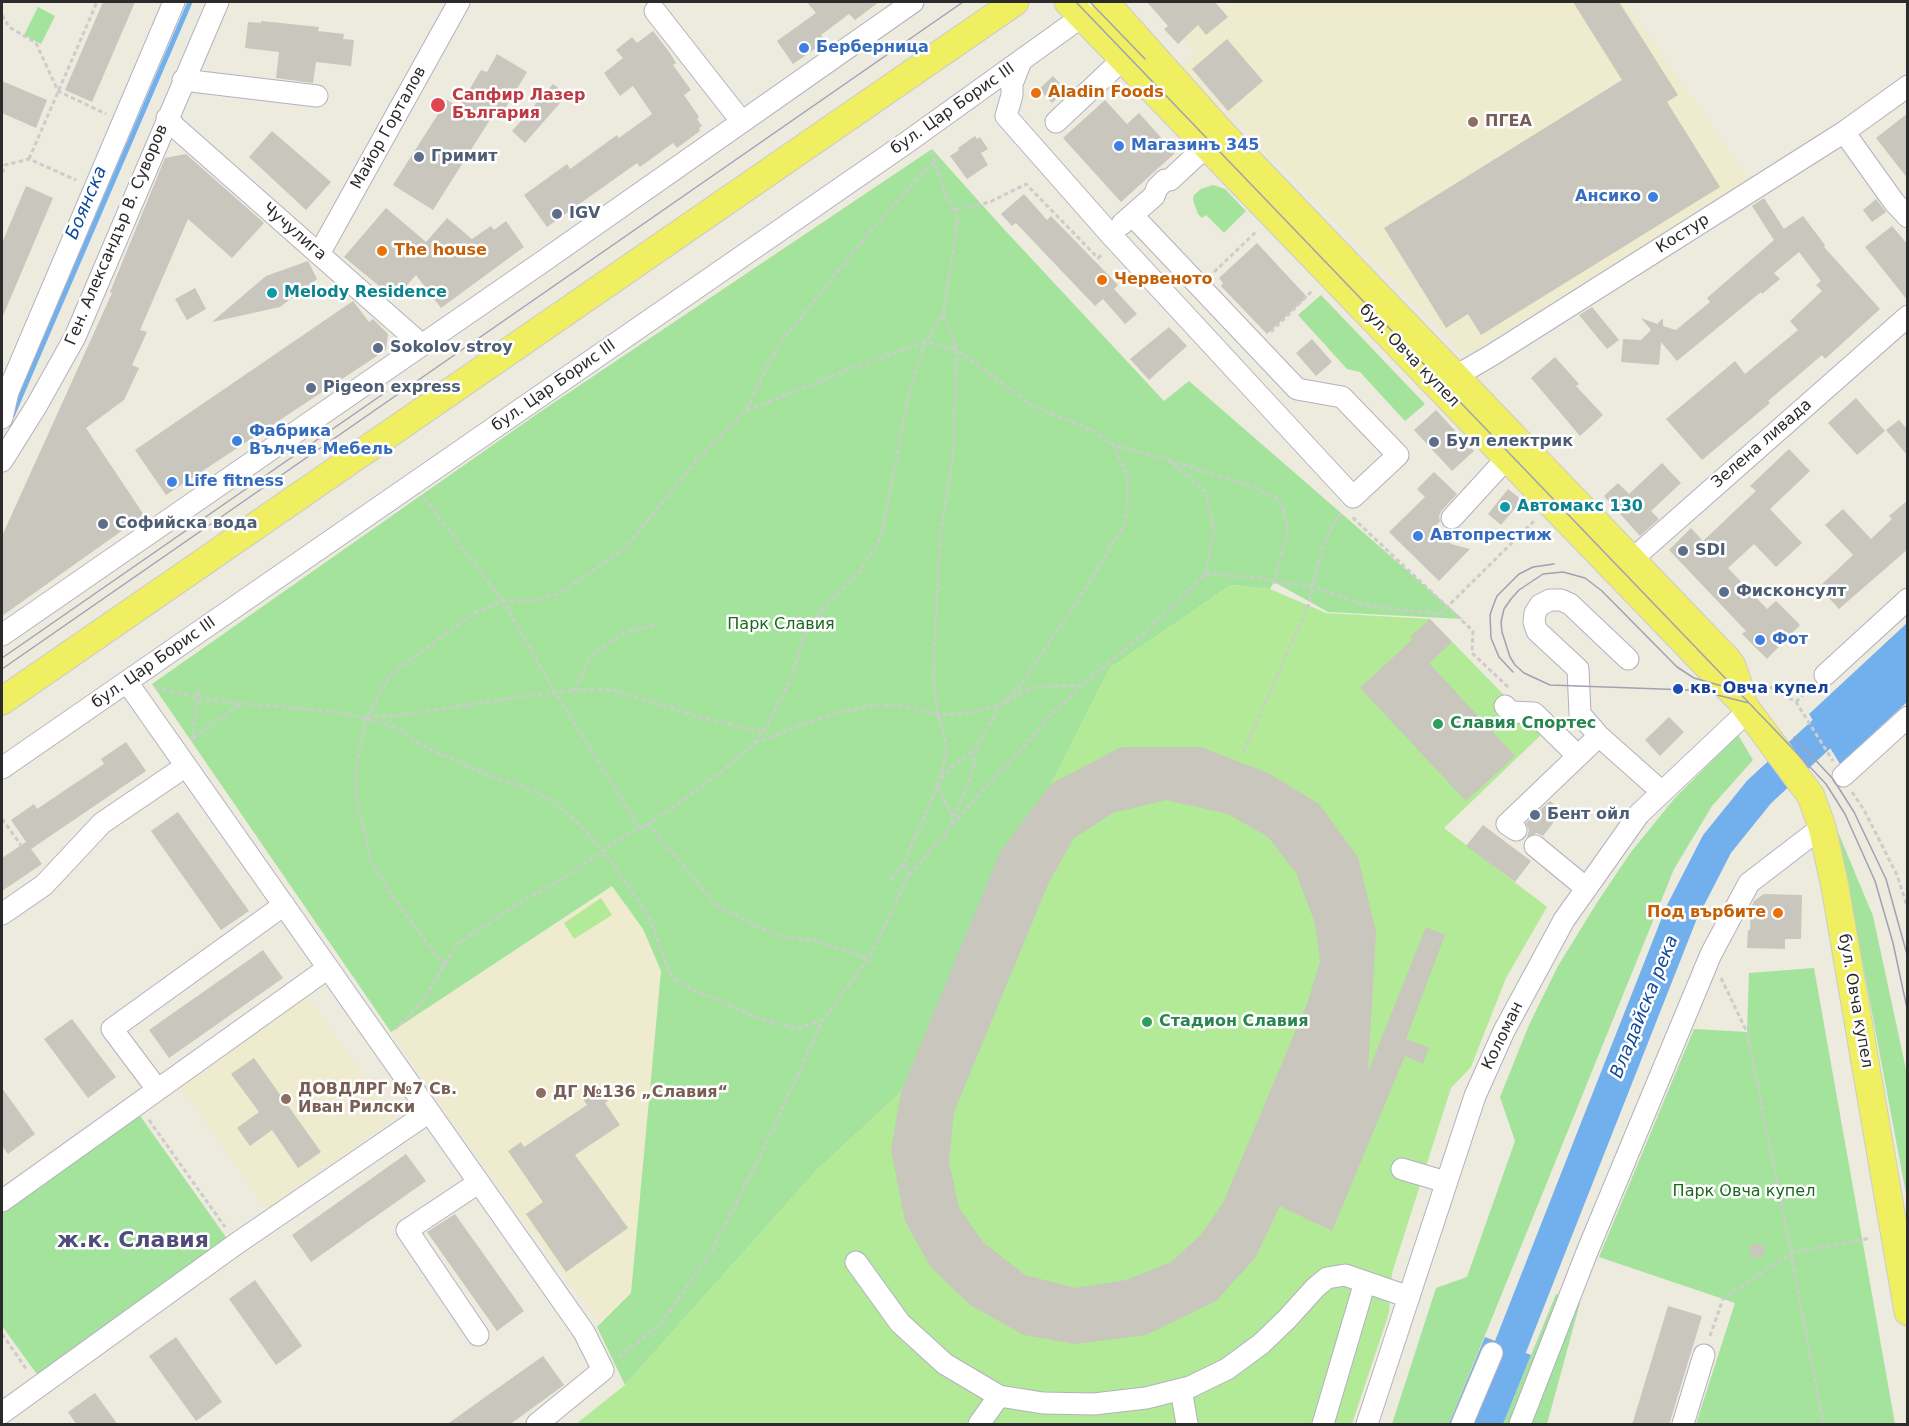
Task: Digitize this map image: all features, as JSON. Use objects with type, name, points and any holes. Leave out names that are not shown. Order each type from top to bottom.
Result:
[{"type":"main road","points":[[2,701],[1016,2]]},
{"type":"main road","name":"бул. Овча купел","points":[[1105,2],[1214,139]]},
{"type":"main road","name":"бул. Овча купел","points":[[1075,9],[1123,59],[1214,139],[1624,566],[1748,711],[1811,796],[1822,827],[1858,1019],[1908,1312]]},
{"type":"main road","name":"бул. Овча купел","points":[[1447,382],[1507,458],[1624,566]]},
{"type":"street","points":[[2,418],[8,392],[174,2]]},
{"type":"street","name":"Ген. Александър В. Суворов","points":[[2,461],[75,337],[218,2]]},
{"type":"street","name":"Майор Горталов","points":[[319,254],[459,2]]},
{"type":"street","points":[[2,635],[913,2]]},
{"type":"street","name":"бул. Цар Борис III","points":[[2,768],[913,138],[1021,61],[1075,9],[1105,2]]},
{"type":"street","points":[[655,11],[742,122]]},
{"type":"street","points":[[1056,122],[1123,59]]},
{"type":"street","points":[[1021,61],[1012,84],[1012,96],[1006,116],[1110,234],[1353,497],[1398,455],[1342,397],[1297,389],[1133,216]]},
{"type":"street","points":[[183,80],[317,96]]},
{"type":"street","name":"Костур","points":[[1447,382],[1844,132],[1908,86]]},
{"type":"street","name":"Чучулига","points":[[167,118],[422,345]]},
{"type":"street","points":[[1844,132],[1894,202],[1908,217]]},
{"type":"street","points":[[1110,234],[1154,196],[1163,194],[1170,186],[1170,180],[1214,139]]},
{"type":"street","name":"Зелена ливада","points":[[1624,566],[1908,316]]},
{"type":"street","points":[[1452,518],[1507,458]]},
{"type":"street","points":[[1825,675],[1908,599]]},
{"type":"street","points":[[1628,658],[1570,604],[1561,600],[1550,600],[1540,605],[1535,613],[1534,622],[1537,631],[1578,669],[1580,714],[1599,736],[1662,792]]},
{"type":"street","points":[[127,682],[584,1332],[603,1370],[537,1425]]},
{"type":"street","points":[[1505,706],[1510,712],[1534,713],[1578,756]]},
{"type":"street","name":"Коломан","points":[[1367,1425],[1474,1096],[1504,1031],[1564,920],[1639,814],[1748,711]]},
{"type":"street","points":[[1841,775],[1908,717]]},
{"type":"street","points":[[1516,831],[1507,824],[1599,736]]},
{"type":"street","points":[[2,914],[45,885],[102,823],[187,768]]},
{"type":"street","points":[[1520,1425],[1587,1252],[1710,954],[1749,883],[1822,827]]},
{"type":"street","points":[[1535,846],[1586,888]]},
{"type":"street","points":[[157,1089],[112,1029],[284,905]]},
{"type":"street","points":[[2,1201],[136,1103],[328,968]]},
{"type":"street","points":[[2,1413],[236,1244],[429,1112]]},
{"type":"street","points":[[1402,1169],[1446,1182]]},
{"type":"street","points":[[478,1183],[407,1230],[478,1335]]},
{"type":"street","points":[[856,1262],[900,1323],[945,1364],[999,1396],[1043,1403],[1094,1404],[1146,1398],[1190,1387],[1227,1369],[1261,1344],[1327,1278],[1345,1275],[1409,1297]]},
{"type":"street","points":[[1323,1425],[1365,1282]]},
{"type":"street","points":[[1462,1425],[1492,1353]]},
{"type":"street","points":[[1683,1425],[1704,1355]]},
{"type":"street","points":[[1181,1389],[1187,1425]]},
{"type":"street","points":[[979,1425],[999,1396]]},
{"type":"path","points":[[29,159],[97,2]]},
{"type":"path","points":[[2,15],[9,27]]},
{"type":"path","points":[[2,23],[36,43],[58,91],[123,123]]},
{"type":"path","points":[[380,1043],[421,1004],[456,945],[518,904],[574,872],[619,839],[648,824],[735,761],[763,732],[793,675],[803,638],[826,604],[859,572],[881,537],[908,398],[925,342],[943,315],[958,219],[941,183],[931,148]]},
{"type":"path","points":[[2,173],[5,165],[29,159],[94,188]]},
{"type":"path","points":[[444,966],[393,897],[372,862],[359,811],[356,783],[366,719],[389,677],[470,616],[503,602],[530,601],[559,594],[625,548],[700,456],[745,411],[778,346],[868,234],[935,160]]},
{"type":"path","points":[[954,210],[990,202],[1026,184],[1098,258]]},
{"type":"path","points":[[1199,286],[1265,224]]},
{"type":"path","points":[[1257,346],[1308,296]]},
{"type":"path","points":[[891,880],[904,863],[937,787],[946,755],[933,681],[939,535],[953,457],[957,350],[943,315]]},
{"type":"path","points":[[745,411],[925,342],[957,350],[1033,406],[1092,430],[1113,445],[1167,459],[1253,487],[1278,499],[1282,505],[1288,530],[1274,582]]},
{"type":"path","points":[[603,1370],[660,1324],[712,1251],[762,1152],[824,1019],[869,958],[908,876],[948,831],[955,819],[974,764],[976,749],[987,726],[1002,704],[1021,685],[1082,594],[1124,525],[1128,500],[1127,475],[1113,445]]},
{"type":"path","points":[[955,819],[1026,746],[1047,718],[1148,630],[1205,574],[1214,531],[1206,492],[1167,459]]},
{"type":"path","points":[[414,483],[503,602],[555,692],[639,828]]},
{"type":"path","points":[[1243,752],[1308,606],[1322,548],[1333,525],[1353,497]]},
{"type":"path","points":[[1353,497],[1354,519],[1473,631],[1472,652],[1534,713]]},
{"type":"path","points":[[1205,574],[1262,578],[1274,582],[1312,586],[1364,605],[1440,614],[1540,515]]},
{"type":"path","points":[[574,690],[595,653],[618,636],[656,625]]},
{"type":"path","points":[[754,743],[815,720],[876,705],[901,706],[938,715],[970,713],[1002,704],[1032,688],[1061,685],[1081,686]]},
{"type":"path","points":[[154,686],[198,698],[339,712],[366,719],[397,728],[421,745],[478,771],[548,798],[578,823],[603,851],[650,917],[672,978],[691,989],[760,1018],[798,1029],[824,1019]]},
{"type":"path","points":[[187,768],[198,698],[197,686]]},
{"type":"path","points":[[366,719],[555,692],[612,690],[700,717],[763,732]]},
{"type":"path","points":[[1804,694],[1796,702],[1864,810],[1897,875],[1908,909]]},
{"type":"path","points":[[193,738],[242,703]]},
{"type":"path","points":[[939,780],[976,749]]},
{"type":"path","points":[[937,787],[955,819]]},
{"type":"path","points":[[2,819],[21,844]]},
{"type":"path","points":[[648,824],[687,868],[714,904],[775,935],[816,941],[869,958]]},
{"type":"path","points":[[904,863],[908,876]]},
{"type":"path","points":[[1710,954],[1747,1032],[1823,1425]]},
{"type":"path","points":[[136,1103],[236,1244]]},
{"type":"path","points":[[1704,1355],[1723,1299],[1791,1253],[1871,1238]]},
{"type":"path","points":[[2,1334],[39,1386]]},
{"type":"shaded area","name":"ПГЕА","points":[[1225,2],[1626,2],[1748,179],[1466,356],[1181,66],[1196,54],[1184,38],[1187,16],[1207,35],[1228,17],[1221,8],[1227,4]]},
{"type":"shaded area","name":"ДГ №136 „Славия“","points":[[613,886],[643,929],[661,971],[631,1293],[601,1325],[475,1154],[391,1032]]},
{"type":"shaded area","name":"ДОВДЛРГ №7 Св. Иван Рилски","points":[[305,993],[395,1117],[267,1209],[177,1082]]},
{"type":"green space","points":[[38,7],[55,16],[41,44],[24,35]]},
{"type":"green space","name":"Парк Славия","points":[[932,149],[1164,401],[1189,381],[1463,619],[1328,612],[1274,582],[1270,589],[1231,585],[1110,668],[901,1092],[816,1171],[625,1385],[597,1327],[631,1293],[661,971],[643,929],[612,886],[391,1032],[152,684],[537,414]]},
{"type":"green space","points":[[1213,185],[1225,189],[1246,211],[1224,233],[1206,215],[1202,218],[1198,214],[1193,200],[1194,195],[1201,189]]},
{"type":"green space","points":[[1321,295],[1425,404],[1405,421],[1360,372],[1347,369],[1298,315]]},
{"type":"green space","points":[[1231,585],[1270,589],[1326,613],[1430,619],[1542,734],[1444,828],[1547,907],[1506,978],[1471,1067],[1451,1088],[1392,1273],[1389,1313],[1352,1424],[576,1424],[625,1385],[816,1171],[901,1092],[1110,668]]},
{"type":"green space","points":[[1738,735],[1753,760],[1712,806],[1674,869],[1449,1424],[1392,1424],[1436,1288],[1467,1277],[1515,1141],[1500,1097],[1529,1025],[1558,966],[1631,852],[1674,799]]},
{"type":"green space","points":[[1838,832],[1873,916],[1907,1074],[1907,1199]]},
{"type":"green space","points":[[601,898],[612,915],[574,939],[564,923]]},
{"type":"green space","name":"Парк Овча купел","points":[[1814,968],[1895,1424],[1696,1424],[1735,1303],[1599,1257],[1694,1029],[1747,1032],[1749,973]]},
{"type":"green space","points":[[136,1110],[228,1240],[39,1377],[2,1326],[2,1208]]},
{"type":"green space","points":[[1556,1294],[1580,1303],[1547,1424],[1503,1424]]},
{"type":"water","points":[[1907,623],[1907,702],[1840,764],[1809,714]]},
{"type":"water","points":[[1485,1337],[1531,1355],[1503,1424],[1449,1424]]},
{"type":"building","points":[[103,2],[135,2],[92,102],[65,90]]},
{"type":"building","points":[[807,2],[879,2],[855,20],[849,14],[821,35],[826,41],[793,64],[777,41],[816,13]]},
{"type":"building","points":[[1147,2],[1215,2],[1228,17],[1206,35],[1198,25],[1178,44],[1164,29],[1168,26]]},
{"type":"building","points":[[1573,2],[1619,2],[1678,95],[1667,102],[1720,187],[1481,335],[1468,314],[1446,328],[1384,228],[1622,80]]},
{"type":"building","points":[[261,21],[319,27],[318,31],[344,34],[343,39],[354,40],[351,66],[316,62],[313,83],[276,78],[279,52],[245,48],[248,22],[261,23]]},
{"type":"building","points":[[653,31],[670,53],[676,63],[673,65],[691,90],[684,95],[699,117],[697,119],[702,126],[699,128],[700,131],[677,148],[673,143],[640,167],[637,163],[547,227],[524,195],[567,164],[570,169],[617,135],[619,138],[652,114],[633,86],[620,96],[604,73],[623,58],[616,50],[632,37],[637,43]]},
{"type":"building","points":[[1227,39],[1263,81],[1228,111],[1192,69]]},
{"type":"building","points":[[497,54],[527,72],[499,119],[493,115],[433,210],[393,185],[447,100],[459,107],[481,70],[487,72]]},
{"type":"building","points":[[1053,76],[1066,90],[1052,103],[1039,89]]},
{"type":"building","points":[[2,81],[47,100],[36,128],[2,113]]},
{"type":"building","points":[[553,84],[567,95],[525,143],[512,131]]},
{"type":"building","name":"Магазинъ 345","points":[[1105,100],[1127,124],[1139,113],[1175,153],[1121,202],[1063,138]]},
{"type":"building","points":[[1908,113],[1908,179],[1876,138]]},
{"type":"building","points":[[272,131],[331,182],[306,210],[249,157]]},
{"type":"building","points":[[975,136],[977,139],[980,137],[988,149],[981,153],[988,165],[967,179],[950,156]]},
{"type":"building","points":[[186,154],[264,223],[232,258],[188,219],[140,330],[147,332],[132,365],[139,368],[124,400],[86,428],[144,515],[2,616],[2,536],[112,293],[110,292],[165,158]]},
{"type":"building","points":[[26,186],[53,198],[2,318],[2,243]]},
{"type":"building","points":[[1024,194],[1047,220],[1051,216],[1118,285],[1114,289],[1137,314],[1125,324],[1103,299],[1095,306],[1016,223],[1012,226],[1001,214]]},
{"type":"building","points":[[1764,198],[1784,229],[1803,216],[1825,245],[1824,247],[1880,309],[1825,359],[1822,355],[1768,401],[1770,403],[1702,460],[1666,419],[1735,361],[1745,374],[1798,330],[1790,321],[1822,291],[1816,285],[1821,281],[1799,252],[1774,273],[1780,279],[1677,361],[1661,342],[1659,365],[1621,362],[1623,339],[1641,340],[1651,330],[1641,318],[1657,324],[1663,318],[1663,326],[1676,330],[1710,302],[1707,298],[1774,240],[1752,206]]},
{"type":"building","points":[[1876,199],[1886,212],[1872,222],[1863,210]]},
{"type":"building","points":[[386,208],[426,242],[447,218],[472,239],[491,226],[494,230],[506,221],[524,247],[441,308],[416,275],[395,299],[344,257]]},
{"type":"building","points":[[1892,226],[1908,245],[1908,301],[1865,247]]},
{"type":"building","points":[[1257,243],[1307,297],[1267,334],[1221,286],[1223,283],[1219,278]]},
{"type":"building","name":"Melody Residence","points":[[308,261],[317,279],[280,307],[212,322],[266,276]]},
{"type":"building","points":[[195,288],[206,309],[187,320],[175,299]]},
{"type":"building","points":[[353,301],[369,322],[373,319],[388,334],[386,350],[166,495],[135,450]]},
{"type":"building","points":[[1592,307],[1619,340],[1607,349],[1579,315]]},
{"type":"building","points":[[1169,327],[1187,346],[1149,380],[1130,359]]},
{"type":"building","points":[[1312,339],[1332,362],[1316,376],[1296,353]]},
{"type":"building","points":[[1555,357],[1579,384],[1576,386],[1603,415],[1580,436],[1531,378]]},
{"type":"building","points":[[1856,398],[1885,431],[1857,455],[1828,423]]},
{"type":"building","points":[[1436,410],[1474,451],[1452,471],[1414,430]]},
{"type":"building","points":[[1899,420],[1908,430],[1908,456],[1886,430]]},
{"type":"building","points":[[1789,449],[1810,471],[1770,509],[1802,543],[1776,567],[1754,544],[1728,568],[1767,609],[1776,601],[1800,625],[1767,659],[1742,634],[1746,631],[1669,550],[1691,528],[1703,541],[1756,491],[1750,486]]},
{"type":"building","points":[[1662,463],[1681,483],[1651,511],[1659,519],[1640,536],[1604,496],[1618,483],[1629,494]]},
{"type":"building","name":"Автопрестиж","points":[[1434,472],[1457,494],[1442,510],[1439,516],[1440,521],[1434,527],[1451,544],[1470,549],[1439,581],[1389,532],[1425,497],[1417,489]]},
{"type":"building","name":"Автомакс 130","points":[[1508,489],[1522,500],[1501,525],[1488,514]]},
{"type":"building","points":[[1908,500],[1908,549],[1839,609],[1819,587],[1853,555],[1825,525],[1843,509],[1871,539],[1892,519],[1889,516]]},
{"type":"building","points":[[1430,619],[1452,642],[1429,663],[1515,756],[1466,801],[1360,688],[1413,639],[1410,637]]},
{"type":"building","points":[[1669,717],[1684,732],[1660,756],[1645,740]]},
{"type":"building","points":[[126,742],[146,771],[31,849],[11,820],[34,804],[37,809],[104,764],[101,759]]},
{"type":"building","points":[[1121,747],[1201,747],[1268,773],[1319,804],[1358,857],[1376,932],[1368,1072],[1426,927],[1445,935],[1406,1039],[1429,1048],[1423,1064],[1405,1056],[1332,1231],[1280,1206],[1255,1258],[1216,1301],[1146,1335],[1075,1344],[1024,1335],[970,1305],[930,1266],[905,1221],[891,1150],[901,1092],[1000,852],[1051,784]],"holes":[[[1166,800],[1228,814],[1268,837],[1296,873],[1315,923],[1320,962],[1307,1004],[1223,1203],[1201,1235],[1171,1262],[1126,1280],[1075,1288],[1025,1275],[983,1242],[959,1208],[949,1162],[954,1112],[1049,882],[1074,838],[1113,813]]]},
{"type":"building","points":[[1550,801],[1562,811],[1543,836],[1537,833],[1527,837],[1529,830],[1526,823]]},
{"type":"building","points":[[178,812],[249,911],[221,930],[151,831]]},
{"type":"building","points":[[1483,825],[1531,861],[1515,882],[1466,846]]},
{"type":"building","points":[[26,842],[42,864],[2,891],[2,858]]},
{"type":"building","points":[[1764,894],[1802,895],[1801,939],[1785,939],[1785,949],[1747,948],[1751,907],[1754,901]]},
{"type":"building","points":[[263,950],[283,978],[169,1058],[149,1030]]},
{"type":"building","points":[[72,1019],[116,1077],[88,1098],[44,1039]]},
{"type":"building","points":[[254,1058],[321,1152],[298,1168],[272,1130],[250,1146],[237,1128],[259,1112],[231,1074]]},
{"type":"building","points":[[2,1088],[35,1134],[8,1154],[2,1146]]},
{"type":"building","points":[[599,1088],[608,1101],[605,1103],[620,1125],[575,1155],[628,1228],[566,1272],[526,1214],[543,1202],[508,1151],[521,1142],[524,1147],[587,1105],[583,1099]]},
{"type":"building","points":[[406,1154],[426,1181],[311,1262],[292,1235]]},
{"type":"building","points":[[455,1214],[524,1311],[497,1331],[427,1232]]},
{"type":"building","points":[[1749,1245],[1764,1246],[1764,1256],[1752,1258]]},
{"type":"building","points":[[255,1280],[302,1346],[276,1365],[229,1299]]},
{"type":"building","points":[[1668,1306],[1702,1316],[1669,1425],[1632,1425]]},
{"type":"building","points":[[176,1337],[222,1402],[196,1421],[149,1356]]},
{"type":"building","points":[[543,1356],[564,1385],[509,1425],[446,1425]]},
{"type":"building","points":[[95,1393],[118,1425],[77,1425],[68,1412]]},
{"type":"waterway","name":"Боянска","points":[[12,416],[190,2]]},
{"type":"waterway","name":"Владайска река","points":[[1480,1424],[1681,914],[1717,844],[1759,792],[1908,654]]},
{"type":"tram line","points":[[2,669],[963,2]]},
{"type":"tram line","points":[[1076,2],[1826,784],[1845,814],[1875,881],[1893,943],[1908,1013]]},
{"type":"tram line","points":[[1090,2],[1145,59]]},
{"type":"tram line","points":[[2,658],[386,392]]},
{"type":"tram line","points":[[1513,672],[1499,657],[1491,638],[1490,615],[1493,606],[1497,596],[1519,574],[1533,567],[1554,564]]},
{"type":"tram line","points":[[1736,690],[1694,678],[1677,667],[1602,591],[1585,578],[1563,572],[1543,574],[1519,590],[1504,609],[1501,622],[1502,632],[1510,657],[1524,673],[1550,685],[1688,690],[1749,703]]},
{"type":"tram line","points":[[1794,737],[1833,779],[1854,812],[1886,879],[1908,958]]},
{"type":"place","name":"Берберница","points":[[804,48]]},
{"type":"place","name":"Aladin Foods","points":[[1036,93]]},
{"type":"place","name":"Сапфир Лазер България","points":[[438,105]]},
{"type":"place","name":"ПГЕА","points":[[1473,122]]},
{"type":"place","name":"Магазинъ 345","points":[[1119,146]]},
{"type":"place","name":"Гримит","points":[[419,157]]},
{"type":"place","name":"Ансико","points":[[1653,197]]},
{"type":"place","name":"IGV","points":[[557,214]]},
{"type":"place","name":"The house","points":[[382,251]]},
{"type":"place","name":"Червеното","points":[[1102,280]]},
{"type":"place","name":"Melody Residence","points":[[272,293]]},
{"type":"place","name":"Sokolov stroy","points":[[378,348]]},
{"type":"place","name":"Pigeon express","points":[[311,388]]},
{"type":"place","name":"Фабрика Вълчев Мебель","points":[[237,441]]},
{"type":"place","name":"Бул електрик","points":[[1434,442]]},
{"type":"place","name":"Life fitness","points":[[172,482]]},
{"type":"place","name":"Автомакс 130","points":[[1505,507]]},
{"type":"place","name":"Софийска вода","points":[[103,524]]},
{"type":"place","name":"Автопрестиж","points":[[1418,536]]},
{"type":"place","name":"SDI","points":[[1683,551]]},
{"type":"place","name":"Фисконсулт","points":[[1724,592]]},
{"type":"place","name":"Фот","points":[[1760,640]]},
{"type":"place","name":"кв. Овча купел","points":[[1678,689]]},
{"type":"place","name":"Славия Спортес","points":[[1438,724]]},
{"type":"place","name":"Бент ойл","points":[[1535,815]]},
{"type":"place","name":"Под върбите","points":[[1778,913]]},
{"type":"place","name":"Стадион Славия","points":[[1147,1022]]},
{"type":"place","name":"ДГ №136 „Славия“","points":[[541,1093]]},
{"type":"place","name":"ДОВДЛРГ №7 Св. Иван Рилски","points":[[286,1099]]},
{"type":"district","name":"ж.к. Славия","points":[[133,1241]]}]
